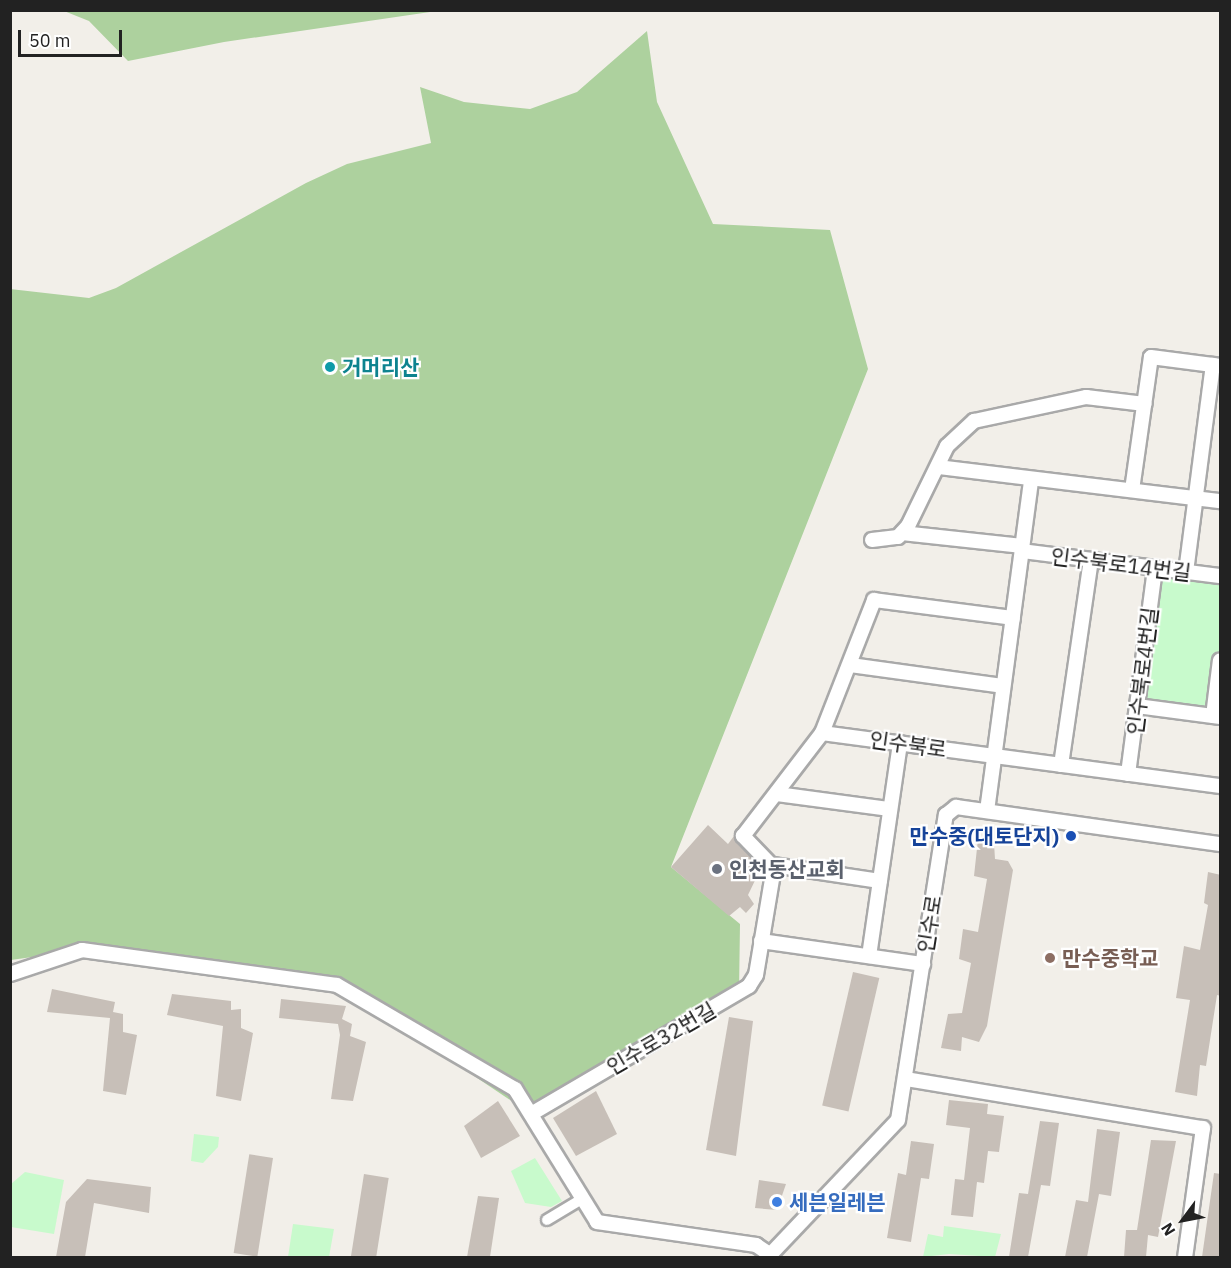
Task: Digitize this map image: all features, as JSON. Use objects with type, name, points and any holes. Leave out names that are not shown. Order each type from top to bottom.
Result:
[{"type":"street","points":[[1132,490],[1152,357],[1217,366],[1186,572]]},
{"type":"street","points":[[902,533],[956,434],[987,417],[1086,397],[1145,404]]},
{"type":"street","points":[[938,467],[1031,480],[1221,501]]},
{"type":"street","points":[[987,811],[1031,480]]},
{"type":"street","points":[[872,540],[884,541],[902,533],[1022,548]]},
{"type":"street","name":"인수북로14번길","points":[[1022,548],[1091,560],[1221,576]]},
{"type":"street","points":[[1061,765],[1091,560]]},
{"type":"street","name":"인수북로4번길","points":[[1128,774],[1155,568]]},
{"type":"street","points":[[880,880],[773,865],[743,836],[822,733],[874,600],[1013,618]]},
{"type":"street","points":[[1137,706],[1217,716],[1221,660]]},
{"type":"street","points":[[850,665],[1004,686]]},
{"type":"street","name":"인수북로","points":[[822,733],[994,756]]},
{"type":"street","points":[[869,956],[900,743]]},
{"type":"street","points":[[994,756],[1221,786]]},
{"type":"street","points":[[777,794],[890,809]]},
{"type":"street","name":"인수로","points":[[768,1255],[890,1131],[898,1120],[946,815],[956,807],[1221,844]]},
{"type":"street","name":"인수로32번길","points":[[531,1114],[749,986],[756,975],[773,865]]},
{"type":"street","points":[[761,941],[923,964]]},
{"type":"street","points":[[10,974],[82,950],[337,985],[509,1084],[531,1114],[597,1222],[756,1245],[768,1255]]},
{"type":"street","points":[[906,1079],[1203,1128],[1185,1257]]},
{"type":"street","points":[[548,1220],[580,1200]]},
{"type":"green space","points":[[64,11],[437,11],[224,42],[128,61],[89,21]]},
{"type":"green space","points":[[647,31],[657,102],[713,224],[830,230],[868,369],[671,867],[740,924],[739,992],[531,1114],[349,992],[82,950],[11,960],[10,289],[89,298],[116,288],[306,183],[347,164],[431,143],[420,87],[464,102],[530,109],[577,92]]},
{"type":"green space","points":[[1155,568],[1220,576],[1220,660],[1213,716],[1137,706]]},
{"type":"green space","points":[[194,1134],[219,1137],[218,1147],[203,1163],[191,1161]]},
{"type":"green space","points":[[535,1158],[562,1201],[551,1207],[525,1203],[511,1171]]},
{"type":"green space","points":[[25,1172],[64,1180],[54,1234],[11,1227],[11,1184]]},
{"type":"green space","points":[[293,1224],[334,1229],[329,1257],[288,1257]]},
{"type":"green space","points":[[944,1226],[1001,1234],[995,1257],[949,1254],[923,1257],[928,1234],[943,1237]]},
{"type":"building","name":"인천동산교회","points":[[708,825],[728,844],[734,836],[761,868],[748,895],[754,904],[746,913],[740,907],[729,916],[671,867]]},
{"type":"building","points":[[978,839],[994,843],[995,859],[1008,861],[1013,870],[987,1026],[979,1042],[962,1037],[961,1051],[941,1048],[948,1014],[962,1013],[971,963],[959,959],[963,929],[978,932],[987,879],[974,876]]},
{"type":"building","points":[[1208,872],[1221,875],[1221,996],[1217,995],[1206,1066],[1200,1065],[1197,1096],[1175,1092],[1190,1000],[1176,998],[1184,946],[1200,950],[1208,905],[1204,903]]},
{"type":"building","points":[[853,972],[879,978],[848,1112],[822,1105]]},
{"type":"building","points":[[52,989],[115,1002],[113,1012],[123,1014],[123,1032],[137,1035],[126,1095],[103,1091],[110,1018],[47,1012]]},
{"type":"building","points":[[172,994],[231,1001],[231,1010],[241,1009],[241,1028],[253,1033],[241,1101],[216,1096],[223,1026],[167,1015]]},
{"type":"building","points":[[281,999],[346,1006],[342,1019],[352,1024],[350,1036],[366,1042],[353,1101],[331,1099],[340,1035],[338,1024],[279,1018]]},
{"type":"building","points":[[729,1017],[753,1021],[736,1156],[706,1150]]},
{"type":"building","points":[[596,1091],[617,1134],[576,1156],[553,1118]]},
{"type":"building","points":[[949,1100],[988,1104],[987,1114],[1004,1116],[999,1152],[988,1151],[984,1183],[977,1182],[973,1217],[951,1215],[955,1179],[964,1180],[970,1128],[946,1125]]},
{"type":"building","points":[[498,1101],[520,1136],[481,1158],[464,1126]]},
{"type":"building","points":[[1040,1121],[1059,1123],[1050,1186],[1041,1185],[1028,1257],[1009,1257],[1019,1193],[1028,1194]]},
{"type":"building","points":[[1097,1129],[1120,1132],[1111,1196],[1099,1194],[1087,1257],[1065,1257],[1076,1200],[1088,1202]]},
{"type":"building","points":[[1151,1140],[1176,1141],[1158,1237],[1148,1235],[1146,1257],[1124,1257],[1126,1230],[1137,1230]]},
{"type":"building","points":[[911,1141],[934,1144],[929,1179],[921,1178],[911,1242],[887,1238],[898,1173],[906,1175]]},
{"type":"building","points":[[249,1154],[273,1158],[257,1257],[234,1253]]},
{"type":"building","points":[[1214,1173],[1221,1174],[1221,1257],[1202,1257]]},
{"type":"building","points":[[364,1174],[389,1178],[376,1258],[351,1257]]},
{"type":"building","points":[[87,1179],[151,1187],[149,1213],[94,1203],[85,1257],[56,1257],[66,1202]]},
{"type":"building","points":[[759,1180],[786,1184],[777,1210],[755,1208]]},
{"type":"building","points":[[478,1196],[499,1198],[490,1257],[467,1257]]},
{"type":"place","name":"거머리산","points":[[330,367]]},
{"type":"place","name":"만수중(대토단지)","points":[[1071,836]]},
{"type":"place","name":"인천동산교회","points":[[717,869]]},
{"type":"place","name":"만수중학교","points":[[1050,958]]},
{"type":"place","name":"세븐일레븐","points":[[777,1202]]}]
